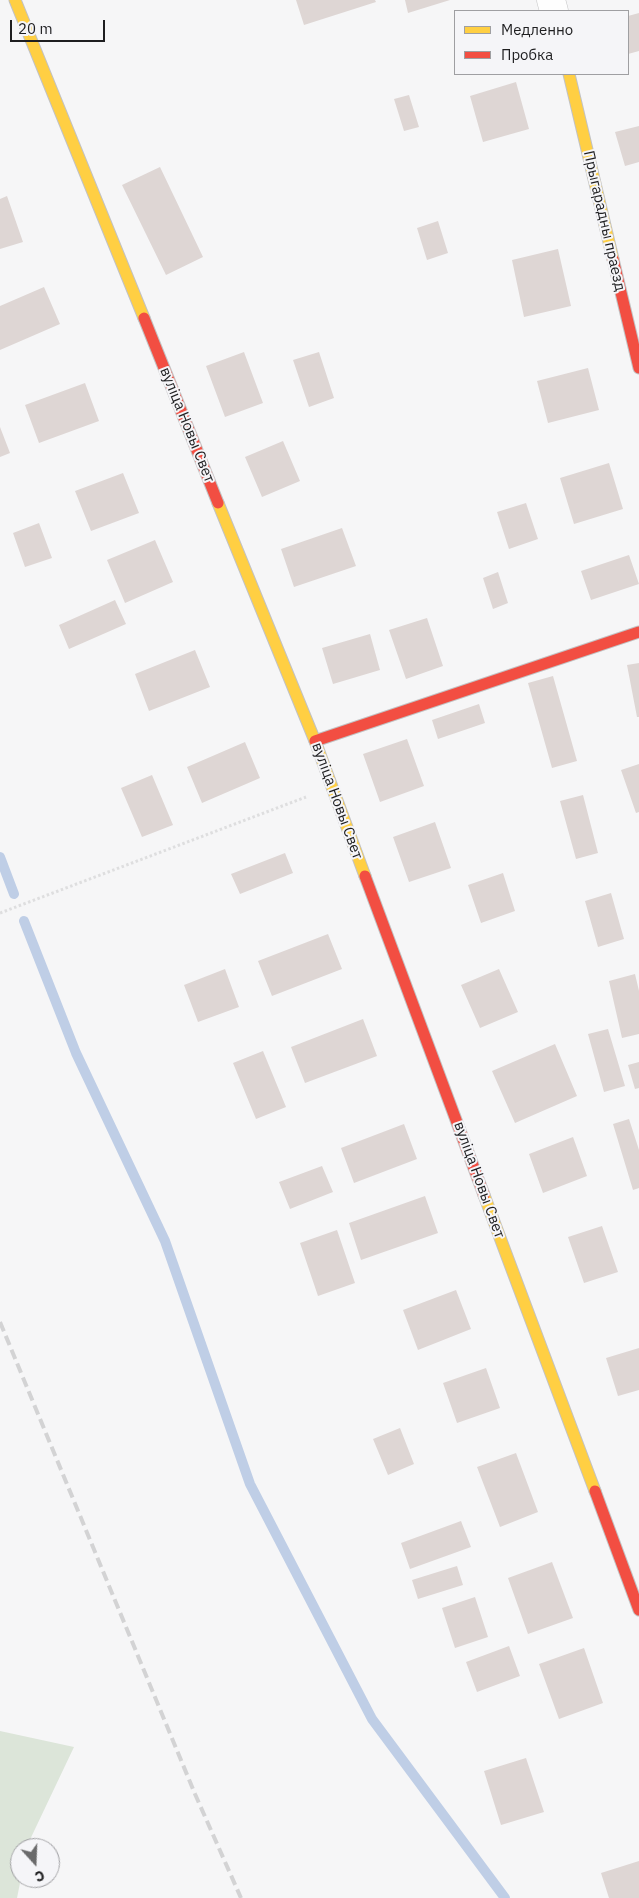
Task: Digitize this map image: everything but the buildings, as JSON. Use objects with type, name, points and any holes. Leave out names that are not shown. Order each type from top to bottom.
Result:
[{"type":"street","name":"вуліца Новы Свет","points":[[15,0],[315,741],[639,1610]]},
{"type":"street","name":"Прыгарадны праезд","points":[[568,75],[639,368]]},
{"type":"street","points":[[315,741],[639,632]]},
{"type":"path","points":[[0,913],[332,787]]},
{"type":"shaded area","points":[[0,1731],[74,1747],[31,1838],[10,1838],[10,1888],[19,1888],[17,1898],[0,1898]]},
{"type":"waterway","points":[[0,857],[14,894]]},
{"type":"waterway","points":[[24,921],[76,1053],[165,1241],[250,1484],[372,1719],[505,1898]]},
{"type":"railway","points":[[0,1322],[195,1794],[241,1898]]},
{"type":"traffic: slow","points":[[15,0],[144,318]]},
{"type":"traffic: slow","points":[[569,75],[613,259]]},
{"type":"traffic: slow","points":[[218,503],[315,741],[365,876]]},
{"type":"traffic: slow","points":[[484,1195],[595,1491]]},
{"type":"traffic: jam","points":[[613,259],[639,368]]},
{"type":"traffic: jam","points":[[144,318],[218,503]]},
{"type":"traffic: jam","points":[[315,741],[639,632]]},
{"type":"traffic: jam","points":[[365,876],[484,1195]]},
{"type":"traffic: jam","points":[[595,1491],[639,1610]]}]
